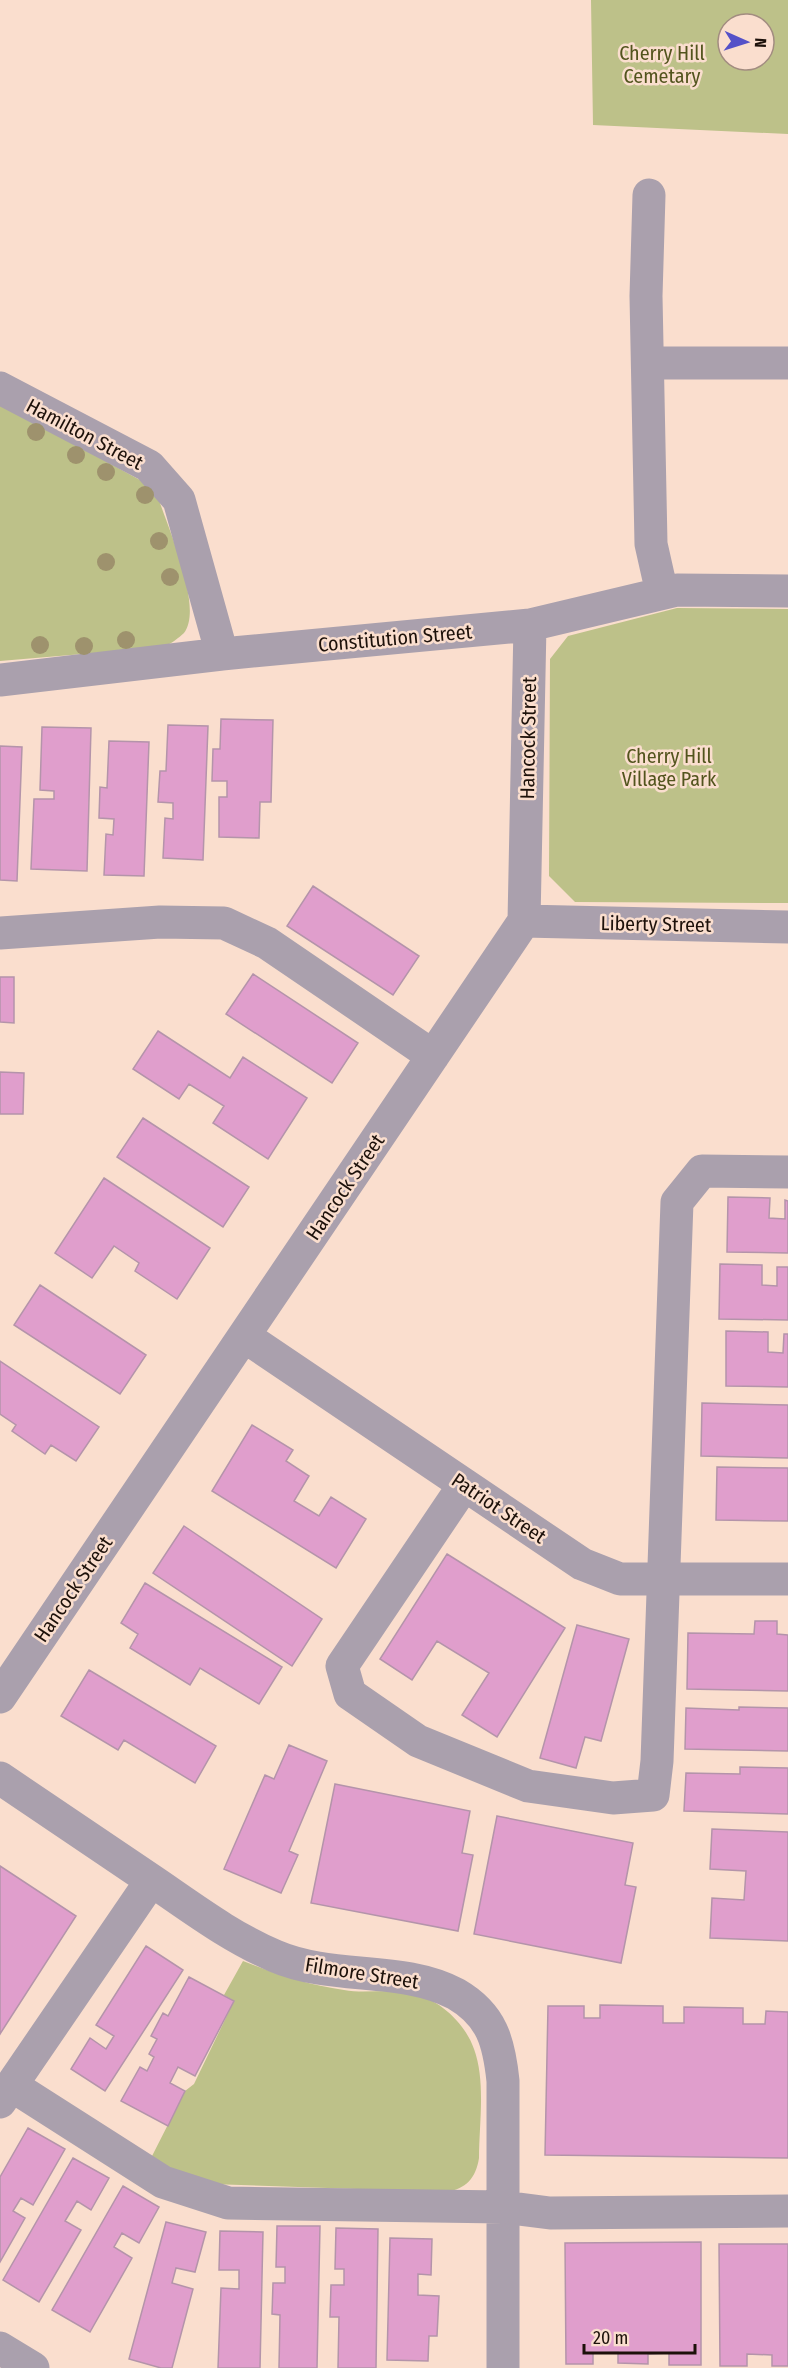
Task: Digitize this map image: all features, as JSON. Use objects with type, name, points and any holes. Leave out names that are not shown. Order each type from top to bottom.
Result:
[{"type":"street","points":[[649,195],[646,296],[651,544],[662,593]]},
{"type":"street","points":[[648,363],[788,363]]},
{"type":"street","name":"Hamilton Street","points":[[0,388],[148,466],[179,500],[222,654]]},
{"type":"street","name":"Constitution Street","points":[[0,680],[222,654],[530,626],[677,590],[788,591]]},
{"type":"street","name":"Hancock Street","points":[[0,1697],[524,921],[530,626]]},
{"type":"street","name":"Liberty Street","points":[[524,921],[788,927]]},
{"type":"street","points":[[0,933],[160,922],[224,923],[267,943],[433,1056]]},
{"type":"street","points":[[464,1485],[342,1666],[350,1694],[418,1741],[528,1786],[613,1798],[653,1795],[657,1761],[677,1202],[702,1171],[788,1172]]},
{"type":"street","name":"Patriot Street","points":[[244,1335],[582,1564],[620,1579],[788,1579]]},
{"type":"street","name":"Filmore Street","points":[[0,1778],[218,1926],[275,1956],[309,1967],[369,1976],[416,1978],[456,1995],[486,2019],[500,2048],[503,2081],[503,2368]]},
{"type":"street","points":[[152,1881],[6,2093],[163,2182],[228,2202],[503,2207],[550,2212],[788,2211]]},
{"type":"street","points":[[0,2348],[33,2368]]},
{"type":"green space","name":"Cherry Hill Cemetary","points":[[591,0],[788,0],[788,134],[593,125]]},
{"type":"green space","points":[[0,403],[149,485],[158,497],[182,566],[190,605],[189,621],[184,633],[177,639],[165,647],[0,661]]},
{"type":"green space","name":"Cherry Hill Village Park","points":[[677,608],[788,609],[788,903],[575,902],[549,876],[550,659],[568,636]]},
{"type":"green space","points":[[243,1961],[292,1978],[331,1988],[412,1993],[441,2006],[458,2021],[470,2039],[480,2075],[479,2158],[473,2177],[459,2188],[446,2192],[210,2184],[150,2160],[185,2091],[194,2084],[234,2001],[224,1995]]},
{"type":"building","points":[[221,719],[273,720],[271,802],[260,802],[259,838],[219,837],[219,797],[227,797],[227,781],[212,781],[213,749],[220,749]]},
{"type":"building","points":[[168,725],[208,726],[203,860],[163,858],[165,818],[173,819],[173,803],[158,802],[160,771],[166,771]]},
{"type":"building","points":[[42,727],[91,728],[87,871],[31,869],[34,799],[54,799],[54,791],[40,790]]},
{"type":"building","points":[[109,741],[149,742],[144,876],[104,875],[106,834],[113,835],[114,819],[99,818],[100,787],[107,788]]},
{"type":"building","points":[[0,746],[22,747],[17,881],[0,880]]},
{"type":"building","points":[[313,886],[419,956],[393,995],[287,926]]},
{"type":"building","points":[[253,974],[358,1043],[332,1083],[226,1014]]},
{"type":"building","points":[[0,977],[14,977],[14,1023],[0,1022]]},
{"type":"building","points":[[158,1031],[230,1078],[243,1057],[307,1098],[268,1159],[213,1123],[224,1106],[189,1084],[179,1099],[133,1069]]},
{"type":"building","points":[[0,1072],[24,1073],[23,1114],[0,1114]]},
{"type":"building","points":[[143,1118],[249,1187],[223,1227],[117,1157]]},
{"type":"building","points":[[104,1178],[210,1248],[177,1299],[135,1271],[139,1263],[114,1246],[92,1278],[55,1253]]},
{"type":"building","points":[[728,1197],[770,1198],[769,1218],[785,1219],[785,1200],[788,1201],[788,1253],[727,1252]]},
{"type":"building","points":[[720,1264],[762,1265],[762,1285],[777,1286],[777,1267],[788,1267],[788,1320],[719,1319]]},
{"type":"building","points":[[40,1285],[146,1355],[120,1394],[14,1325]]},
{"type":"building","points":[[726,1331],[768,1332],[768,1352],[783,1353],[784,1334],[788,1334],[788,1387],[726,1386]]},
{"type":"building","points":[[0,1361],[99,1427],[76,1461],[51,1445],[45,1454],[12,1431],[16,1425],[0,1414]]},
{"type":"building","points":[[702,1403],[788,1405],[788,1458],[701,1456]]},
{"type":"building","points":[[252,1425],[293,1450],[286,1461],[309,1476],[294,1501],[319,1516],[331,1497],[366,1519],[336,1568],[212,1491]]},
{"type":"building","points":[[717,1467],[788,1468],[788,1521],[716,1520]]},
{"type":"building","points":[[184,1526],[322,1619],[292,1666],[153,1573]]},
{"type":"building","points":[[447,1554],[565,1628],[497,1737],[462,1715],[489,1673],[437,1641],[412,1680],[380,1659]]},
{"type":"building","points":[[145,1583],[282,1667],[259,1704],[200,1668],[190,1685],[130,1648],[138,1634],[121,1623]]},
{"type":"building","points":[[755,1621],[777,1621],[777,1634],[788,1635],[788,1691],[687,1689],[688,1633],[754,1634]]},
{"type":"building","points":[[577,1625],[629,1639],[601,1741],[585,1737],[576,1768],[540,1758]]},
{"type":"building","points":[[89,1670],[216,1746],[195,1783],[124,1740],[118,1750],[61,1716]]},
{"type":"building","points":[[739,1707],[788,1708],[788,1751],[685,1749],[686,1708],[739,1710]]},
{"type":"building","points":[[289,1745],[327,1761],[289,1851],[298,1855],[281,1893],[224,1869],[265,1775],[274,1779]]},
{"type":"building","points":[[740,1767],[788,1768],[788,1814],[684,1811],[686,1773],[740,1774]]},
{"type":"building","points":[[335,1784],[470,1811],[462,1853],[473,1855],[458,1931],[311,1903]]},
{"type":"building","points":[[497,1816],[633,1843],[625,1885],[636,1887],[621,1963],[474,1934]]},
{"type":"building","points":[[712,1829],[788,1832],[788,1941],[710,1938],[712,1898],[744,1900],[746,1871],[710,1869]]},
{"type":"building","points":[[0,1866],[76,1916],[0,2034]]},
{"type":"building","points":[[146,1946],[183,1970],[105,2091],[71,2069],[90,2038],[106,2049],[114,2036],[96,2025]]},
{"type":"building","points":[[189,1977],[234,2001],[195,2076],[178,2067],[170,2083],[185,2091],[168,2126],[121,2101],[140,2067],[147,2071],[154,2057],[149,2054],[157,2039],[151,2036],[163,2013],[168,2016]]},
{"type":"building","points":[[600,2005],[663,2006],[663,2023],[684,2023],[684,2007],[743,2008],[743,2024],[765,2024],[766,2011],[788,2012],[788,2158],[545,2155],[548,2006],[584,2006],[584,2018],[600,2018]]},
{"type":"building","points":[[28,2128],[65,2149],[33,2205],[21,2198],[13,2211],[25,2218],[0,2262],[0,2177]]},
{"type":"building","points":[[73,2158],[109,2178],[91,2210],[77,2201],[65,2221],[81,2230],[39,2302],[3,2280]]},
{"type":"building","points":[[123,2186],[159,2207],[139,2243],[122,2233],[114,2247],[132,2258],[90,2332],[52,2310]]},
{"type":"building","points":[[166,2222],[206,2232],[195,2272],[176,2268],[172,2283],[193,2289],[172,2368],[161,2368],[129,2359]]},
{"type":"building","points":[[277,2226],[320,2226],[317,2368],[279,2368],[280,2315],[272,2314],[273,2283],[285,2283],[285,2267],[276,2267]]},
{"type":"building","points":[[336,2228],[378,2229],[376,2368],[338,2368],[339,2317],[330,2317],[331,2285],[344,2285],[344,2269],[335,2269]]},
{"type":"building","points":[[220,2231],[263,2232],[260,2368],[218,2368],[221,2288],[239,2289],[239,2270],[219,2270]]},
{"type":"building","points":[[390,2238],[432,2239],[431,2275],[418,2274],[418,2295],[439,2296],[437,2336],[429,2336],[428,2361],[387,2360]]},
{"type":"building","points":[[701,2242],[701,2365],[669,2365],[669,2353],[648,2354],[648,2364],[618,2363],[618,2352],[593,2353],[593,2364],[566,2364],[565,2243]]},
{"type":"building","points":[[719,2244],[788,2244],[788,2366],[772,2366],[772,2355],[747,2354],[747,2366],[720,2366]]}]
